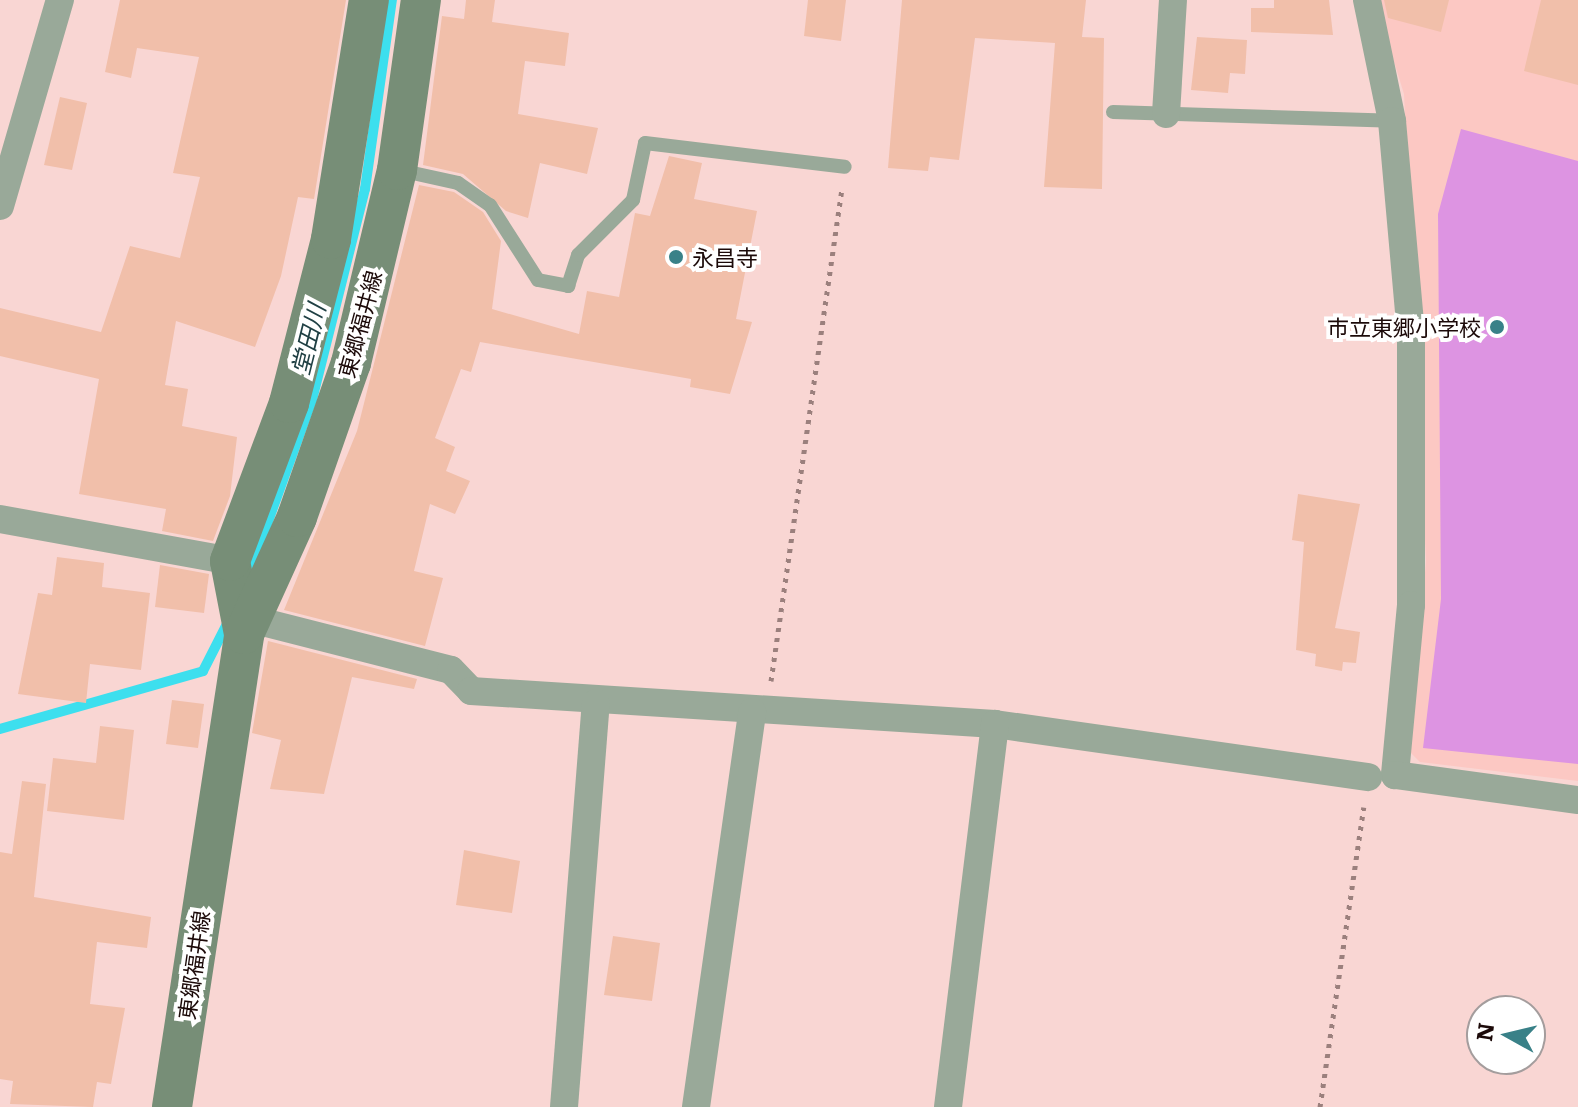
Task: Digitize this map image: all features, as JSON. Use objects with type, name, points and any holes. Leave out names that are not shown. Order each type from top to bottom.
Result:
[{"type":"main road","points":[[232,572],[289,403],[331,239],[369,0]]},
{"type":"main road","name":"東郷福井線","points":[[172,1107],[248,627],[351,363],[397,170],[421,0]]},
{"type":"main road","name":"東郷福井線","points":[[232,572],[248,627]]},
{"type":"street","points":[[0,206],[60,0]]},
{"type":"street","points":[[1166,114],[1173,0]]},
{"type":"street","points":[[1367,0],[1392,121],[1411,333],[1411,605],[1395,775],[1578,800]]},
{"type":"street","points":[[0,519],[232,572]]},
{"type":"street","points":[[248,627],[451,670],[471,691],[596,703],[995,724],[1368,777]]},
{"type":"street","points":[[564,1107],[596,703]]},
{"type":"street","points":[[696,1107],[759,713]]},
{"type":"street","points":[[948,1107],[995,724]]},
{"type":"lane","points":[[1113,112],[1392,121]]},
{"type":"lane","points":[[397,170],[458,183],[490,205],[538,280],[568,286],[578,255],[633,200],[645,143],[845,167]]},
{"type":"path","points":[[759,713],[845,167]]},
{"type":"path","points":[[1320,1107],[1368,777]]},
{"type":"shaded area","name":"市立東郷小学校","points":[[1375,0],[1578,0],[1578,781],[1420,762],[1410,752],[1426,561],[1404,94]]},
{"type":"shaded area","name":"市立東郷小学校","points":[[1461,129],[1578,161],[1578,764],[1423,748],[1441,599],[1438,214]]},
{"type":"building","points":[[120,0],[346,0],[314,199],[298,197],[281,276],[255,347],[176,321],[165,385],[188,389],[182,426],[237,437],[230,496],[213,541],[162,531],[166,509],[79,494],[99,379],[0,356],[0,308],[101,332],[130,246],[180,258],[200,177],[173,173],[199,57],[137,48],[131,78],[105,72]]},
{"type":"building","points":[[466,0],[495,0],[492,22],[569,33],[565,66],[525,61],[518,114],[598,128],[587,174],[540,163],[528,218],[506,211],[463,174],[423,165],[442,16],[464,19]]},
{"type":"building","points":[[808,0],[846,0],[841,41],[804,36]]},
{"type":"building","points":[[902,0],[1086,0],[1082,37],[1104,38],[1102,189],[1044,187],[1055,43],[975,38],[959,160],[930,157],[928,171],[888,168]]},
{"type":"building","points":[[1274,0],[1329,0],[1333,35],[1251,32],[1251,8],[1274,8]]},
{"type":"building","points":[[1384,0],[1449,0],[1441,32],[1388,18]]},
{"type":"building","points":[[1541,0],[1578,0],[1578,85],[1524,71]]},
{"type":"building","points":[[1197,37],[1247,40],[1245,74],[1230,73],[1228,93],[1191,90]]},
{"type":"building","points":[[60,97],[87,103],[72,170],[44,165]]},
{"type":"building","points":[[669,156],[702,163],[694,199],[757,211],[736,319],[752,322],[730,394],[690,387],[691,379],[480,342],[471,372],[461,369],[435,438],[455,447],[446,471],[470,481],[455,514],[430,504],[414,571],[443,578],[425,646],[284,610],[357,431],[419,185],[454,192],[483,212],[501,241],[492,309],[579,334],[587,291],[619,297],[635,213],[650,216]]},
{"type":"building","points":[[1298,494],[1360,504],[1335,628],[1360,632],[1356,663],[1343,662],[1342,671],[1315,666],[1316,654],[1296,650],[1304,542],[1292,540]]},
{"type":"building","points":[[57,557],[104,563],[102,587],[150,593],[141,670],[90,664],[86,703],[18,694],[38,593],[52,595]]},
{"type":"building","points":[[160,565],[209,574],[204,613],[155,607]]},
{"type":"building","points":[[268,641],[417,679],[414,689],[352,677],[324,794],[270,789],[281,740],[252,733]]},
{"type":"building","points":[[172,700],[204,704],[198,748],[166,744]]},
{"type":"building","points":[[100,726],[134,730],[124,820],[47,811],[53,758],[96,763]]},
{"type":"building","points":[[22,781],[46,784],[34,897],[151,917],[147,948],[97,942],[90,1004],[125,1008],[111,1084],[97,1082],[93,1107],[10,1104],[13,1081],[0,1079],[0,852],[12,854]]},
{"type":"building","points":[[464,850],[520,861],[512,913],[456,905]]},
{"type":"building","points":[[613,936],[660,943],[652,1001],[604,995]]},
{"type":"waterway","name":"堂田川","points":[[249,574],[312,400],[365,189],[392,0]]},
{"type":"waterway","points":[[0,729],[203,671],[228,622]]},
{"type":"place","name":"永昌寺","points":[[676,257]]},
{"type":"place","name":"市立東郷小学校","points":[[1497,327]]}]
